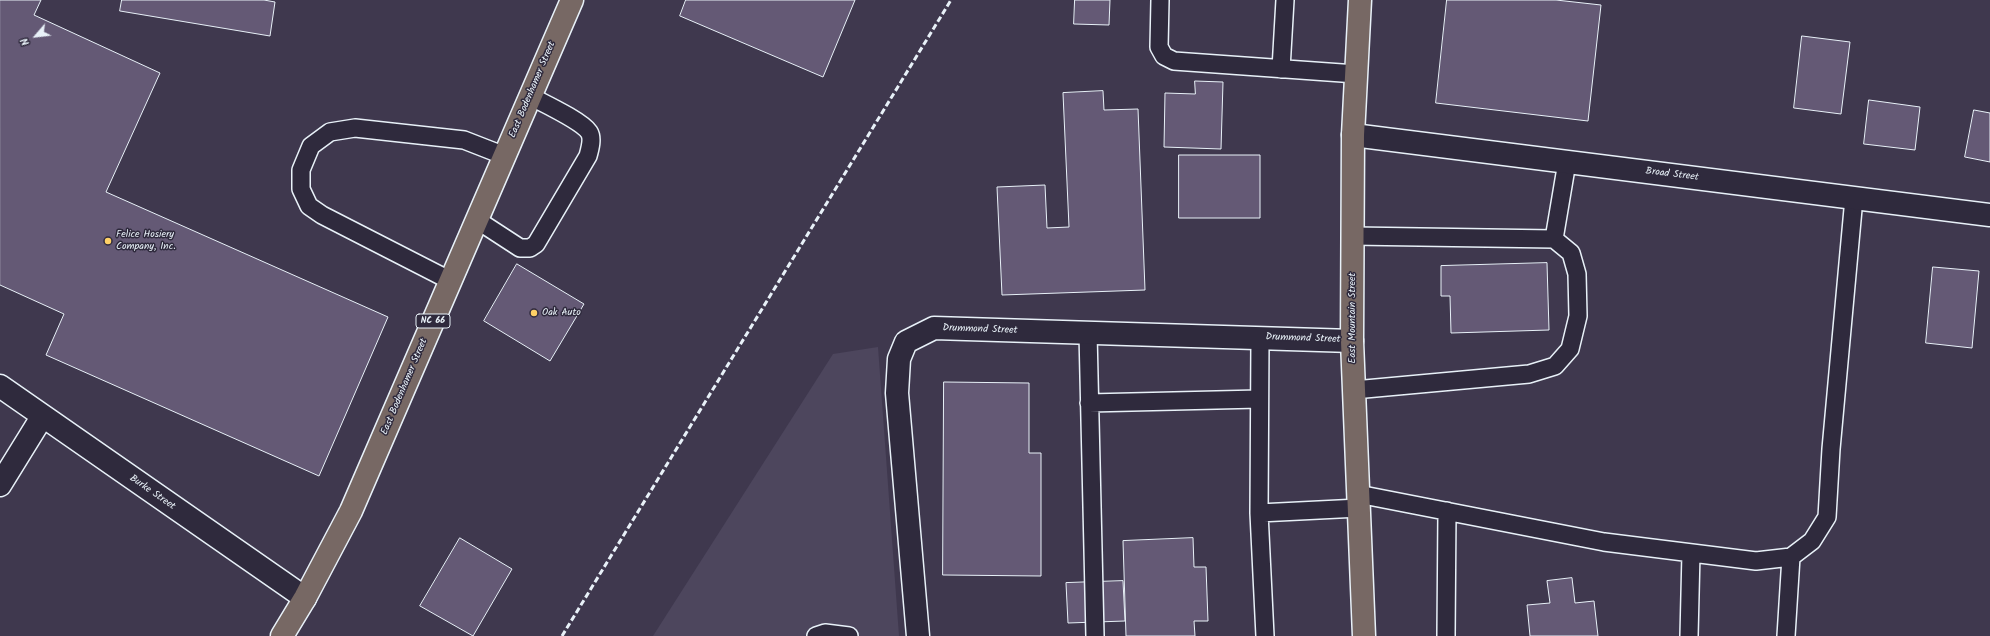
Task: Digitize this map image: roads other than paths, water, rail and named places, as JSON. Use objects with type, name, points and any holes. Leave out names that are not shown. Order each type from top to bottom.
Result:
[{"type":"main road","name":"East Bodenhamer Street","points":[[282,636],[305,598],[351,511],[572,0]]},
{"type":"main road","name":"East Mountain Street","points":[[1360,0],[1353,135],[1352,341],[1364,636]]},
{"type":"street","name":"Broad Street","points":[[1353,135],[1990,215]]},
{"type":"street","name":"Drummond Street","points":[[918,636],[896,393],[899,359],[906,342],[934,328],[1352,341]]},
{"type":"street","name":"Burke Street","points":[[0,386],[42,417],[305,598]]},
{"type":"street","points":[[0,485],[42,417]]},
{"type":"lane","points":[[1160,0],[1159,46],[1164,56],[1174,61],[1356,74]]},
{"type":"lane","points":[[1281,69],[1286,0]]},
{"type":"lane","points":[[477,220],[520,248],[530,248],[536,244],[588,156],[591,144],[589,132],[580,124],[530,96]]},
{"type":"lane","points":[[451,281],[322,215],[309,206],[301,189],[301,170],[311,146],[330,132],[355,128],[464,140],[505,156]]},
{"type":"lane","points":[[1554,239],[1567,162]]},
{"type":"lane","points":[[1259,513],[1359,501],[1447,511],[1604,542],[1756,561],[1791,556],[1812,541],[1827,517],[1831,449],[1854,198]]},
{"type":"lane","points":[[1353,236],[1554,239],[1571,253],[1577,274],[1578,316],[1570,349],[1555,366],[1529,374],[1354,390]]},
{"type":"lane","points":[[1088,333],[1095,636]]},
{"type":"lane","points":[[1260,338],[1259,513],[1265,636]]},
{"type":"lane","points":[[1089,403],[1259,399]]},
{"type":"lane","points":[[1446,636],[1447,511]]},
{"type":"lane","points":[[1689,636],[1691,552]]},
{"type":"lane","points":[[1786,636],[1791,556]]},
{"type":"lane","points":[[816,636],[825,633],[849,636]]},
{"type":"railway","points":[[562,636],[951,0]]},
{"type":"place","name":"Felice Hosiery Company, Inc.","points":[[108,241]]},
{"type":"place","name":"Oak Auto","points":[[534,313]]}]
